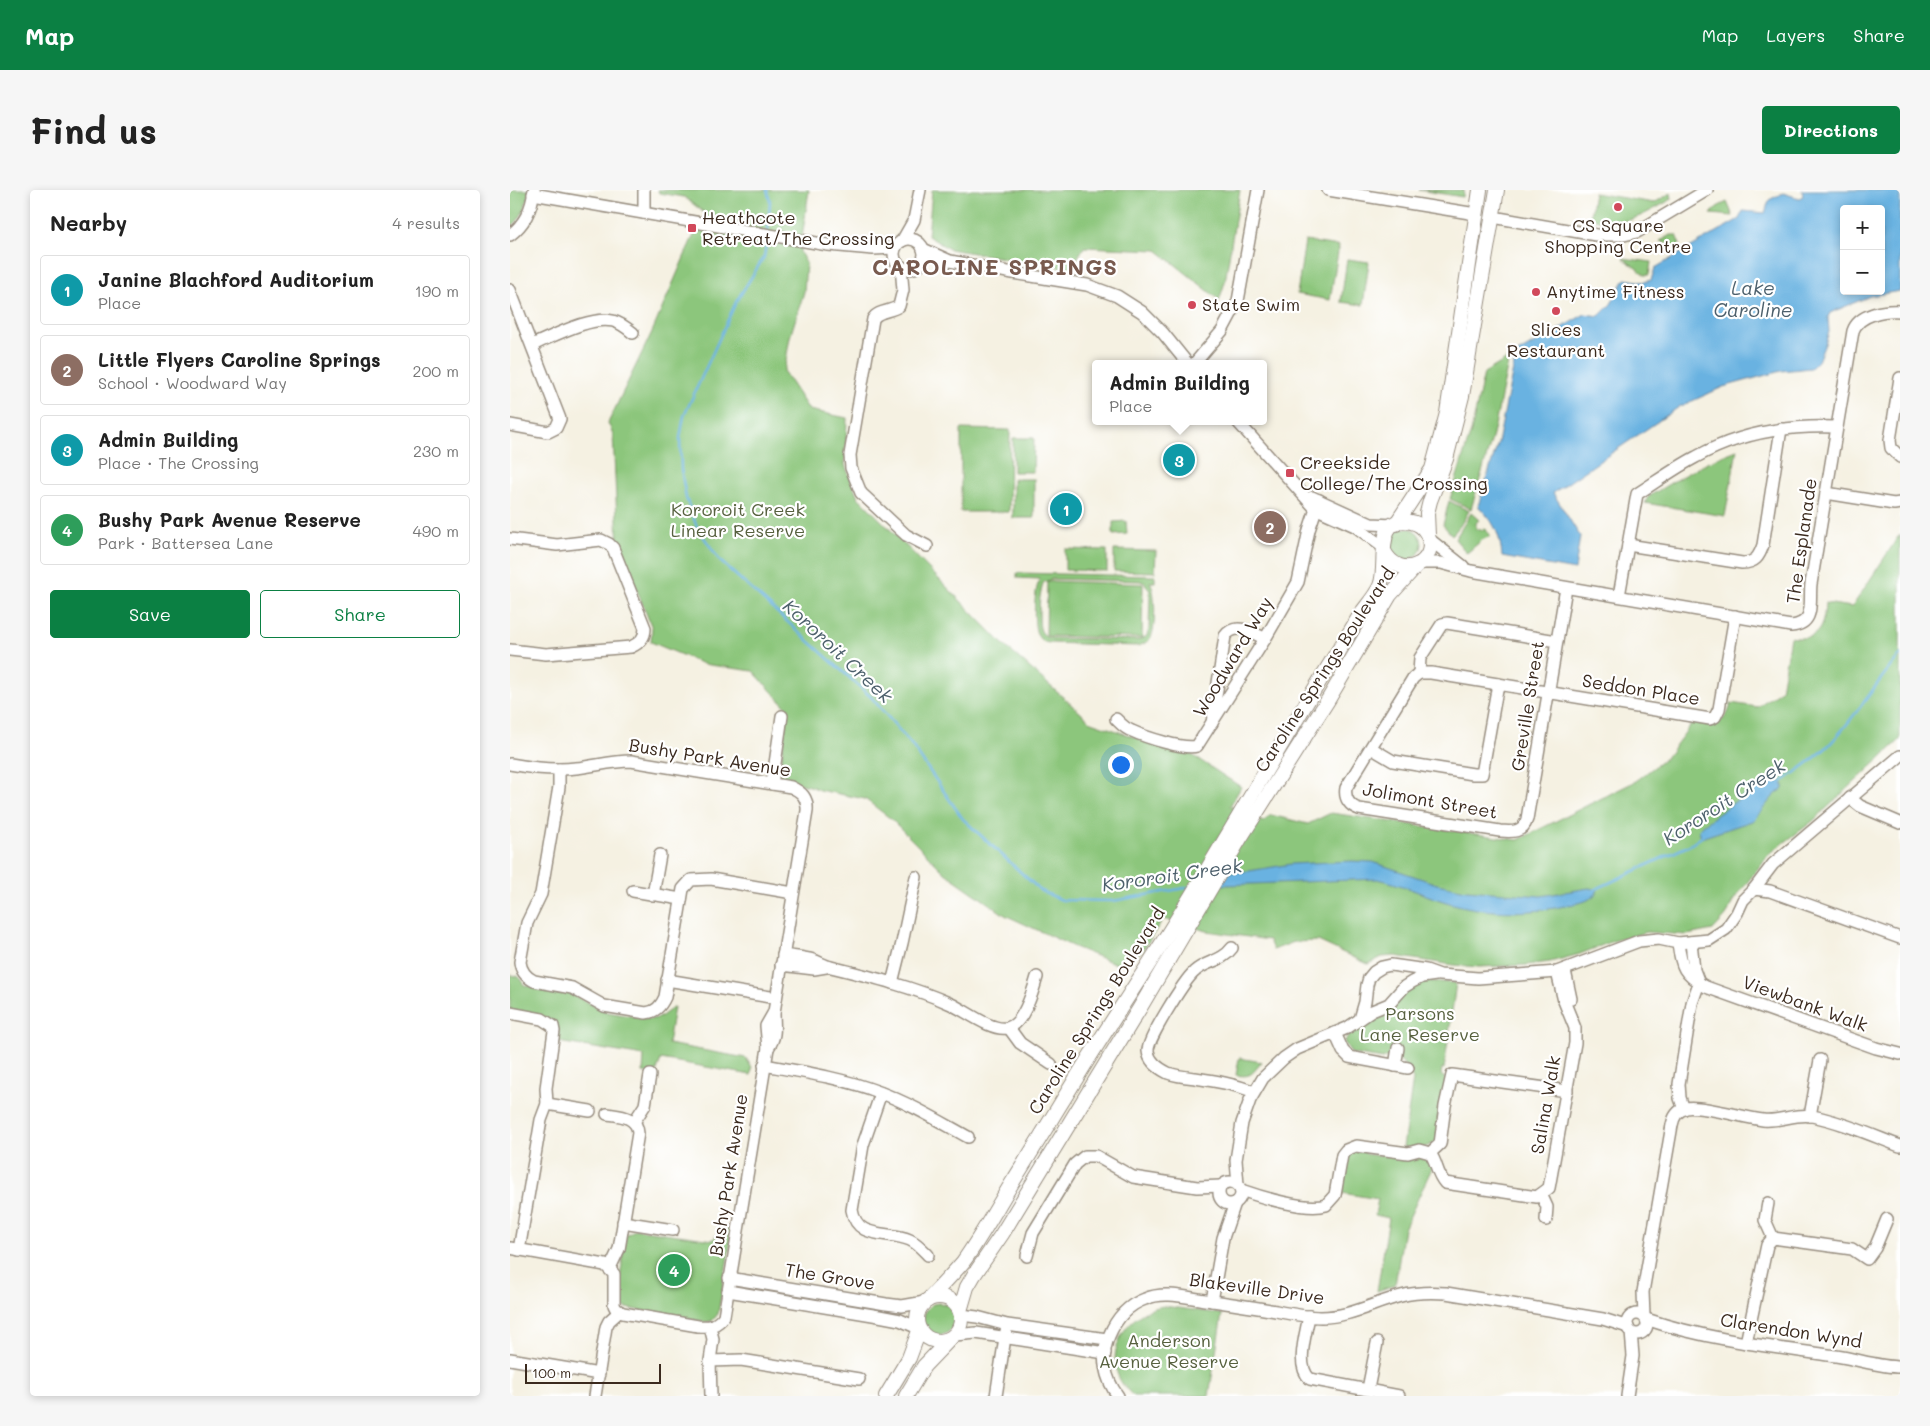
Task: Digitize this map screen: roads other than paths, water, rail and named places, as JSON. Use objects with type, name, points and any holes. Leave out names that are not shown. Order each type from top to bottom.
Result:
[{"type":"main road","points":[[1480,190],[1447,413],[1432,469],[1395,525],[1385,535],[1384,549],[1388,558],[1393,564],[1401,567],[1409,568],[1419,564],[1428,552],[1427,513],[1446,459],[1462,396],[1497,190]]},
{"type":"main road","points":[[1476,214],[1493,217]]},
{"type":"main road","points":[[1395,525],[1411,522],[1418,524],[1428,538]]},
{"type":"main road","name":"Caroline Springs Boulevard","points":[[926,1301],[950,1277],[975,1244],[1226,839],[1309,697],[1378,590],[1384,573],[1384,549]]},
{"type":"main road","name":"Caroline Springs Boulevard","points":[[960,1313],[967,1287],[974,1274],[1002,1234],[1241,837],[1328,700],[1390,595],[1419,564]]},
{"type":"main road","points":[[886,1396],[909,1358],[919,1329],[917,1314],[926,1301],[943,1297],[956,1304],[960,1313],[961,1326],[924,1366],[906,1396]]},
{"type":"main road","points":[[919,1329],[930,1340],[945,1341],[953,1336]]},
{"type":"street","points":[[644,190],[644,213]]},
{"type":"street","points":[[920,190],[914,220],[894,252],[907,265],[909,278],[903,290],[901,302],[898,307],[877,314],[873,319],[849,462],[861,493],[906,535],[927,546]]},
{"type":"street","points":[[1197,360],[1222,331],[1238,301],[1258,190]]},
{"type":"street","points":[[1328,190],[1476,214]]},
{"type":"street","points":[[1493,217],[1596,235],[1624,235],[1637,232],[1707,190]]},
{"type":"street","points":[[510,235],[526,218],[534,192],[801,241],[873,249],[899,245],[907,240],[950,261]]},
{"type":"street","points":[[907,265],[923,259],[914,220]]},
{"type":"street","points":[[873,249],[907,265],[950,261],[1087,285],[1117,296],[1142,312],[1163,333],[1185,360]]},
{"type":"street","points":[[510,290],[560,416],[559,424],[552,431],[548,432],[510,426]]},
{"type":"street","name":"The Esplanade","points":[[1419,564],[1441,563],[1471,571],[1566,588],[1792,626],[1799,625],[1805,621],[1811,606],[1810,592],[1856,324],[1868,317],[1890,310],[1900,311]]},
{"type":"street","points":[[532,345],[585,323],[605,320],[615,321],[633,333]]},
{"type":"street","points":[[1900,378],[1890,440],[1891,448],[1900,457]]},
{"type":"street","points":[[1242,425],[1301,492],[1317,504],[1355,526],[1384,549]]},
{"type":"street","points":[[1619,596],[1637,494],[1696,457],[1749,435],[1800,427],[1837,428]]},
{"type":"street","points":[[1628,545],[1742,563],[1749,563],[1755,560],[1763,545],[1781,429]]},
{"type":"street","points":[[1826,493],[1894,504],[1900,503]]},
{"type":"street","points":[[1317,504],[1371,524],[1395,525]]},
{"type":"street","name":"Woodward Way","points":[[1116,719],[1132,731],[1191,748],[1197,746],[1212,725],[1298,582],[1317,504]]},
{"type":"street","name":"The Esplanade","points":[[1428,538],[1453,560],[1471,571]]},
{"type":"street","points":[[510,539],[547,544],[596,540],[609,544],[613,548],[645,628],[645,633],[640,643],[631,647],[546,654],[510,650]]},
{"type":"street","name":"Greville Street","points":[[1522,829],[1527,819],[1566,588]]},
{"type":"street","name":"Seddon Place","points":[[1549,693],[1703,719],[1714,717],[1719,709],[1735,616]]},
{"type":"street","points":[[1419,673],[1420,658],[1442,624],[1446,623],[1557,641]]},
{"type":"street","points":[[1212,725],[1225,636],[1229,631],[1236,629],[1249,630],[1265,638]]},
{"type":"street","points":[[1498,684],[1482,774],[1393,761],[1370,748],[1413,678],[1419,673],[1431,673],[1498,684],[1549,693]]},
{"type":"street","points":[[772,784],[782,716]]},
{"type":"street","name":"Jolimont Street","points":[[1370,748],[1346,788],[1347,800],[1354,807],[1360,810],[1500,831],[1511,832],[1522,829]]},
{"type":"street","points":[[1360,1019],[1367,985],[1374,972],[1382,967],[1391,965],[1457,977],[1498,978],[1561,972],[1639,941],[1659,940],[1678,943],[1709,940],[1726,929],[1743,900],[1773,864],[1900,756]]},
{"type":"street","name":"Bushy Park Avenue","points":[[510,764],[559,769],[613,761],[631,761],[772,784],[797,790],[801,792],[806,800],[807,811],[774,1012],[776,1030],[768,1048],[764,1066],[724,1316],[710,1327]]},
{"type":"street","points":[[559,769],[559,788],[541,894],[527,923],[520,962],[521,969],[528,978],[534,981],[572,988],[604,1006],[646,1013],[651,1012],[660,1006],[665,996],[683,889],[691,880],[698,879],[793,893]]},
{"type":"street","points":[[1850,798],[1860,806],[1900,823]]},
{"type":"street","points":[[653,894],[660,856]]},
{"type":"street","points":[[892,983],[916,877]]},
{"type":"street","points":[[1754,889],[1770,891],[1900,938]]},
{"type":"street","points":[[633,890],[681,899]]},
{"type":"street","points":[[1684,1109],[1680,1098],[1679,1084],[1692,1003],[1699,983],[1692,962],[1691,942]]},
{"type":"street","name":"Viewbank Walk","points":[[1678,943],[1680,961],[1684,970],[1699,983],[1716,991],[1876,1048],[1900,1054]]},
{"type":"street","points":[[1232,948],[1225,956],[1199,968],[1188,978],[1154,1034],[1148,1046],[1148,1052],[1152,1061],[1168,1073],[1233,1084],[1254,1092]]},
{"type":"street","points":[[782,960],[814,969],[828,967],[871,976],[952,1004],[993,1026],[1009,1028],[1020,1043],[1051,1064]]},
{"type":"street","points":[[1407,968],[1413,973],[1412,982]]},
{"type":"street","name":"Salina Walk","points":[[1541,1194],[1549,1188],[1575,1043],[1575,1028],[1571,1018],[1571,999],[1561,972]]},
{"type":"street","points":[[1212,1301],[1223,1238],[1238,1194],[1236,1160],[1245,1111],[1263,1078],[1284,1058],[1298,1049],[1347,1028],[1389,1004],[1404,987],[1412,982],[1422,977],[1440,974]]},
{"type":"street","points":[[1009,1028],[1018,1020],[1029,1001],[1037,977]]},
{"type":"street","points":[[668,980],[776,998]]},
{"type":"street","points":[[1364,1005],[1378,1009]]},
{"type":"street","points":[[510,1014],[542,1019],[553,1026],[554,1037],[546,1088],[547,1104],[541,1120],[515,1249],[599,1263],[610,1268],[614,1274],[614,1301],[619,1312],[710,1327],[713,1339],[710,1361],[711,1396]]},
{"type":"street","points":[[1335,1033],[1343,1051],[1349,1056],[1408,1068]]},
{"type":"street","points":[[1395,1066],[1398,1048]]},
{"type":"street","points":[[1810,1116],[1820,1060]]},
{"type":"street","points":[[764,1066],[826,1076],[881,1093],[918,1109],[968,1137]]},
{"type":"street","points":[[634,1122],[645,1105],[650,1075]]},
{"type":"street","points":[[1430,1153],[1440,1144],[1445,1106],[1452,1076],[1567,1091]]},
{"type":"street","points":[[881,1093],[863,1146],[852,1210],[853,1219],[856,1225],[862,1229],[910,1240],[928,1255]]},
{"type":"street","points":[[547,1104],[590,1111]]},
{"type":"street","points":[[1627,1396],[1633,1356],[1640,1344],[1637,1324],[1672,1124],[1676,1114],[1684,1109],[1693,1108],[1761,1120],[1777,1121],[1796,1116],[1810,1116],[1850,1126],[1900,1146]]},
{"type":"street","points":[[607,1114],[626,1117],[634,1122],[638,1133],[624,1222],[618,1250],[610,1268]]},
{"type":"street","points":[[1238,1194],[1315,1207],[1326,1205],[1335,1194],[1342,1155],[1351,1147],[1364,1146],[1408,1153],[1419,1150],[1430,1153],[1436,1161],[1437,1174],[1445,1183],[1537,1197],[1541,1194],[1547,1207],[1546,1220]]},
{"type":"street","points":[[1026,1256],[1033,1233],[1075,1164],[1085,1156],[1096,1156],[1133,1177],[1222,1191]]},
{"type":"street","points":[[1223,1238],[1222,1191],[1236,1160]]},
{"type":"street","points":[[1222,1191],[1232,1182],[1238,1194]]},
{"type":"street","points":[[1222,1191],[1228,1204],[1238,1194]]},
{"type":"street","points":[[1768,1204],[1765,1220],[1773,1238]]},
{"type":"street","points":[[1773,1238],[1852,1250],[1867,1259],[1875,1248],[1887,1219]]},
{"type":"street","points":[[624,1222],[673,1230]]},
{"type":"street","points":[[1746,1343],[1767,1245],[1773,1238]]},
{"type":"street","name":"The Grove","points":[[729,1278],[902,1306],[926,1301]]},
{"type":"street","name":"The Grove","points":[[728,1291],[900,1320],[919,1329]]},
{"type":"street","name":"Blakeville Drive","points":[[1106,1346],[1118,1319],[1126,1310],[1145,1298],[1166,1295],[1309,1316],[1346,1314],[1401,1296],[1430,1292],[1454,1294],[1637,1324]]},
{"type":"street","points":[[595,1396],[606,1327],[610,1319],[619,1312]]},
{"type":"street","points":[[960,1313],[1106,1346]]},
{"type":"street","points":[[1309,1316],[1302,1363],[1306,1376],[1313,1381],[1368,1389],[1399,1396]]},
{"type":"street","name":"Clarendon Wynd","points":[[1637,1324],[1677,1329],[1746,1343],[1900,1368]]},
{"type":"street","points":[[996,1396],[1007,1325]]},
{"type":"street","points":[[953,1336],[976,1333],[1106,1346]]},
{"type":"street","points":[[1368,1389],[1377,1343]]},
{"type":"street","points":[[1106,1346],[1105,1369],[1112,1394]]},
{"type":"street","points":[[510,1359],[599,1374]]},
{"type":"street","points":[[710,1361],[741,1360],[859,1379]]},
{"type":"water","name":"Lake Caroline","points":[[1802,190],[1900,190],[1900,291],[1885,294],[1885,205],[1840,205],[1840,295],[1876,295],[1830,313],[1828,317],[1829,332],[1818,361],[1811,368],[1781,371],[1723,387],[1679,407],[1553,493],[1580,536],[1575,570],[1502,557],[1496,529],[1478,506],[1498,443],[1516,354],[1585,314],[1599,316],[1611,304],[1625,279],[1644,282],[1651,280],[1655,268],[1739,219],[1743,211],[1765,213],[1769,200],[1783,193],[1799,198],[1803,196]]},
{"type":"water","points":[[1773,780],[1783,783],[1783,789],[1774,796],[1752,821],[1701,838],[1699,830],[1703,825],[1747,793]]},
{"type":"water","points":[[1352,861],[1373,862],[1437,884],[1466,890],[1541,896],[1589,888],[1598,890],[1593,897],[1586,901],[1553,908],[1506,912],[1474,909],[1458,905],[1378,879],[1226,885],[1217,884],[1215,874],[1291,864]]},
{"type":"waterway","name":"Kororoit Creek","points":[[767,190],[770,201],[768,231]]},
{"type":"waterway","name":"Kororoit Creek","points":[[767,239],[764,257],[736,302],[684,416],[680,438],[681,469],[686,498],[697,527],[720,561],[871,697],[911,744],[963,819],[1041,891],[1062,900],[1113,901],[1191,887]]},
{"type":"waterway","name":"Kororoit Creek","points":[[1780,783],[1826,748],[1855,714],[1900,655]]},
{"type":"waterway","name":"Kororoit Creek","points":[[1594,890],[1690,845],[1703,836]]},
{"type":"place","name":"CS Square Shopping Centre","points":[[1618,207]]},
{"type":"place","name":"Heathcote Retreat/The Crossing","points":[[692,228]]},
{"type":"place","name":"Anytime Fitness","points":[[1536,292]]},
{"type":"place","name":"State Swim","points":[[1192,305]]},
{"type":"place","name":"Slices Restaurant","points":[[1556,311]]},
{"type":"place","name":"Admin Building","points":[[1179,460]]},
{"type":"place","name":"Creekside College/The Crossing","points":[[1290,473]]},
{"type":"place","name":"Janine Blachford Auditorium","points":[[1066,509]]},
{"type":"place","name":"Little Flyers Caroline Springs","points":[[1270,527]]},
{"type":"place","name":"Bushy Park Avenue Reserve","points":[[674,1270]]},
{"type":"district","name":"CAROLINE SPRINGS","points":[[995,267]]},
{"type":"park label","name":"Kororoit Creek Linear Reserve","points":[[738,520]]},
{"type":"park label","name":"Parsons Lane Reserve","points":[[1420,1024]]},
{"type":"park label","name":"Anderson Avenue Reserve","points":[[1169,1351]]}]
